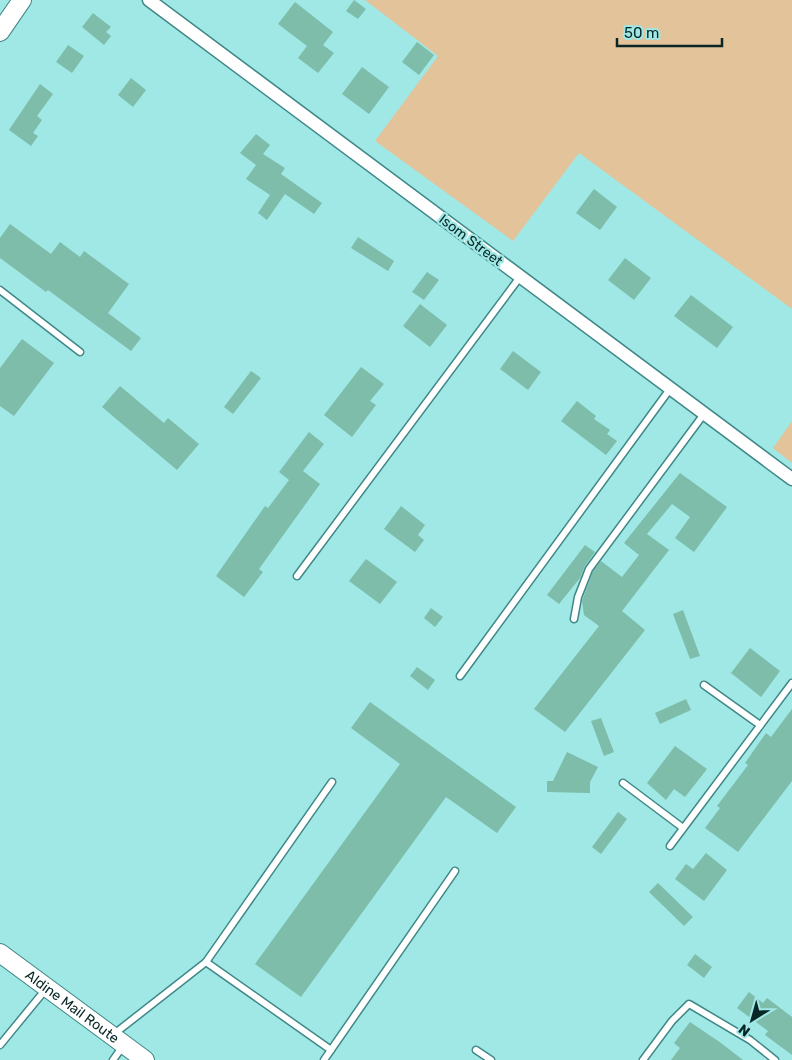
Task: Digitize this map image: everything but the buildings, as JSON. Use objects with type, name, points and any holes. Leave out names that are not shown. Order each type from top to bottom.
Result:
[{"type":"main road","points":[[0,32],[21,1]]},
{"type":"main road","name":"Aldine Mail Route","points":[[0,952],[145,1060]]},
{"type":"street","name":"Isom Street","points":[[149,0],[792,479]]},
{"type":"lane","points":[[297,576],[520,277]]},
{"type":"lane","points":[[0,290],[80,352]]},
{"type":"lane","points":[[460,676],[670,389]]},
{"type":"lane","points":[[574,619],[578,597],[589,569],[704,414]]},
{"type":"lane","points":[[670,846],[792,683]]},
{"type":"lane","points":[[704,685],[760,725]]},
{"type":"lane","points":[[113,1060],[118,1040],[206,962],[332,782]]},
{"type":"lane","points":[[623,783],[683,828]]},
{"type":"lane","points":[[324,1060],[455,871]]},
{"type":"lane","points":[[206,962],[331,1050]]},
{"type":"lane","points":[[0,1045],[47,988]]},
{"type":"lane","points":[[643,1060],[672,1020],[689,1004],[750,1040],[775,1060]]},
{"type":"lane","points":[[476,1050],[491,1060]]},
{"type":"shaded area","points":[[365,0],[792,0],[792,309],[579,153],[513,241],[375,141],[438,56]]},
{"type":"shaded area","points":[[792,421],[792,463],[773,448]]}]
